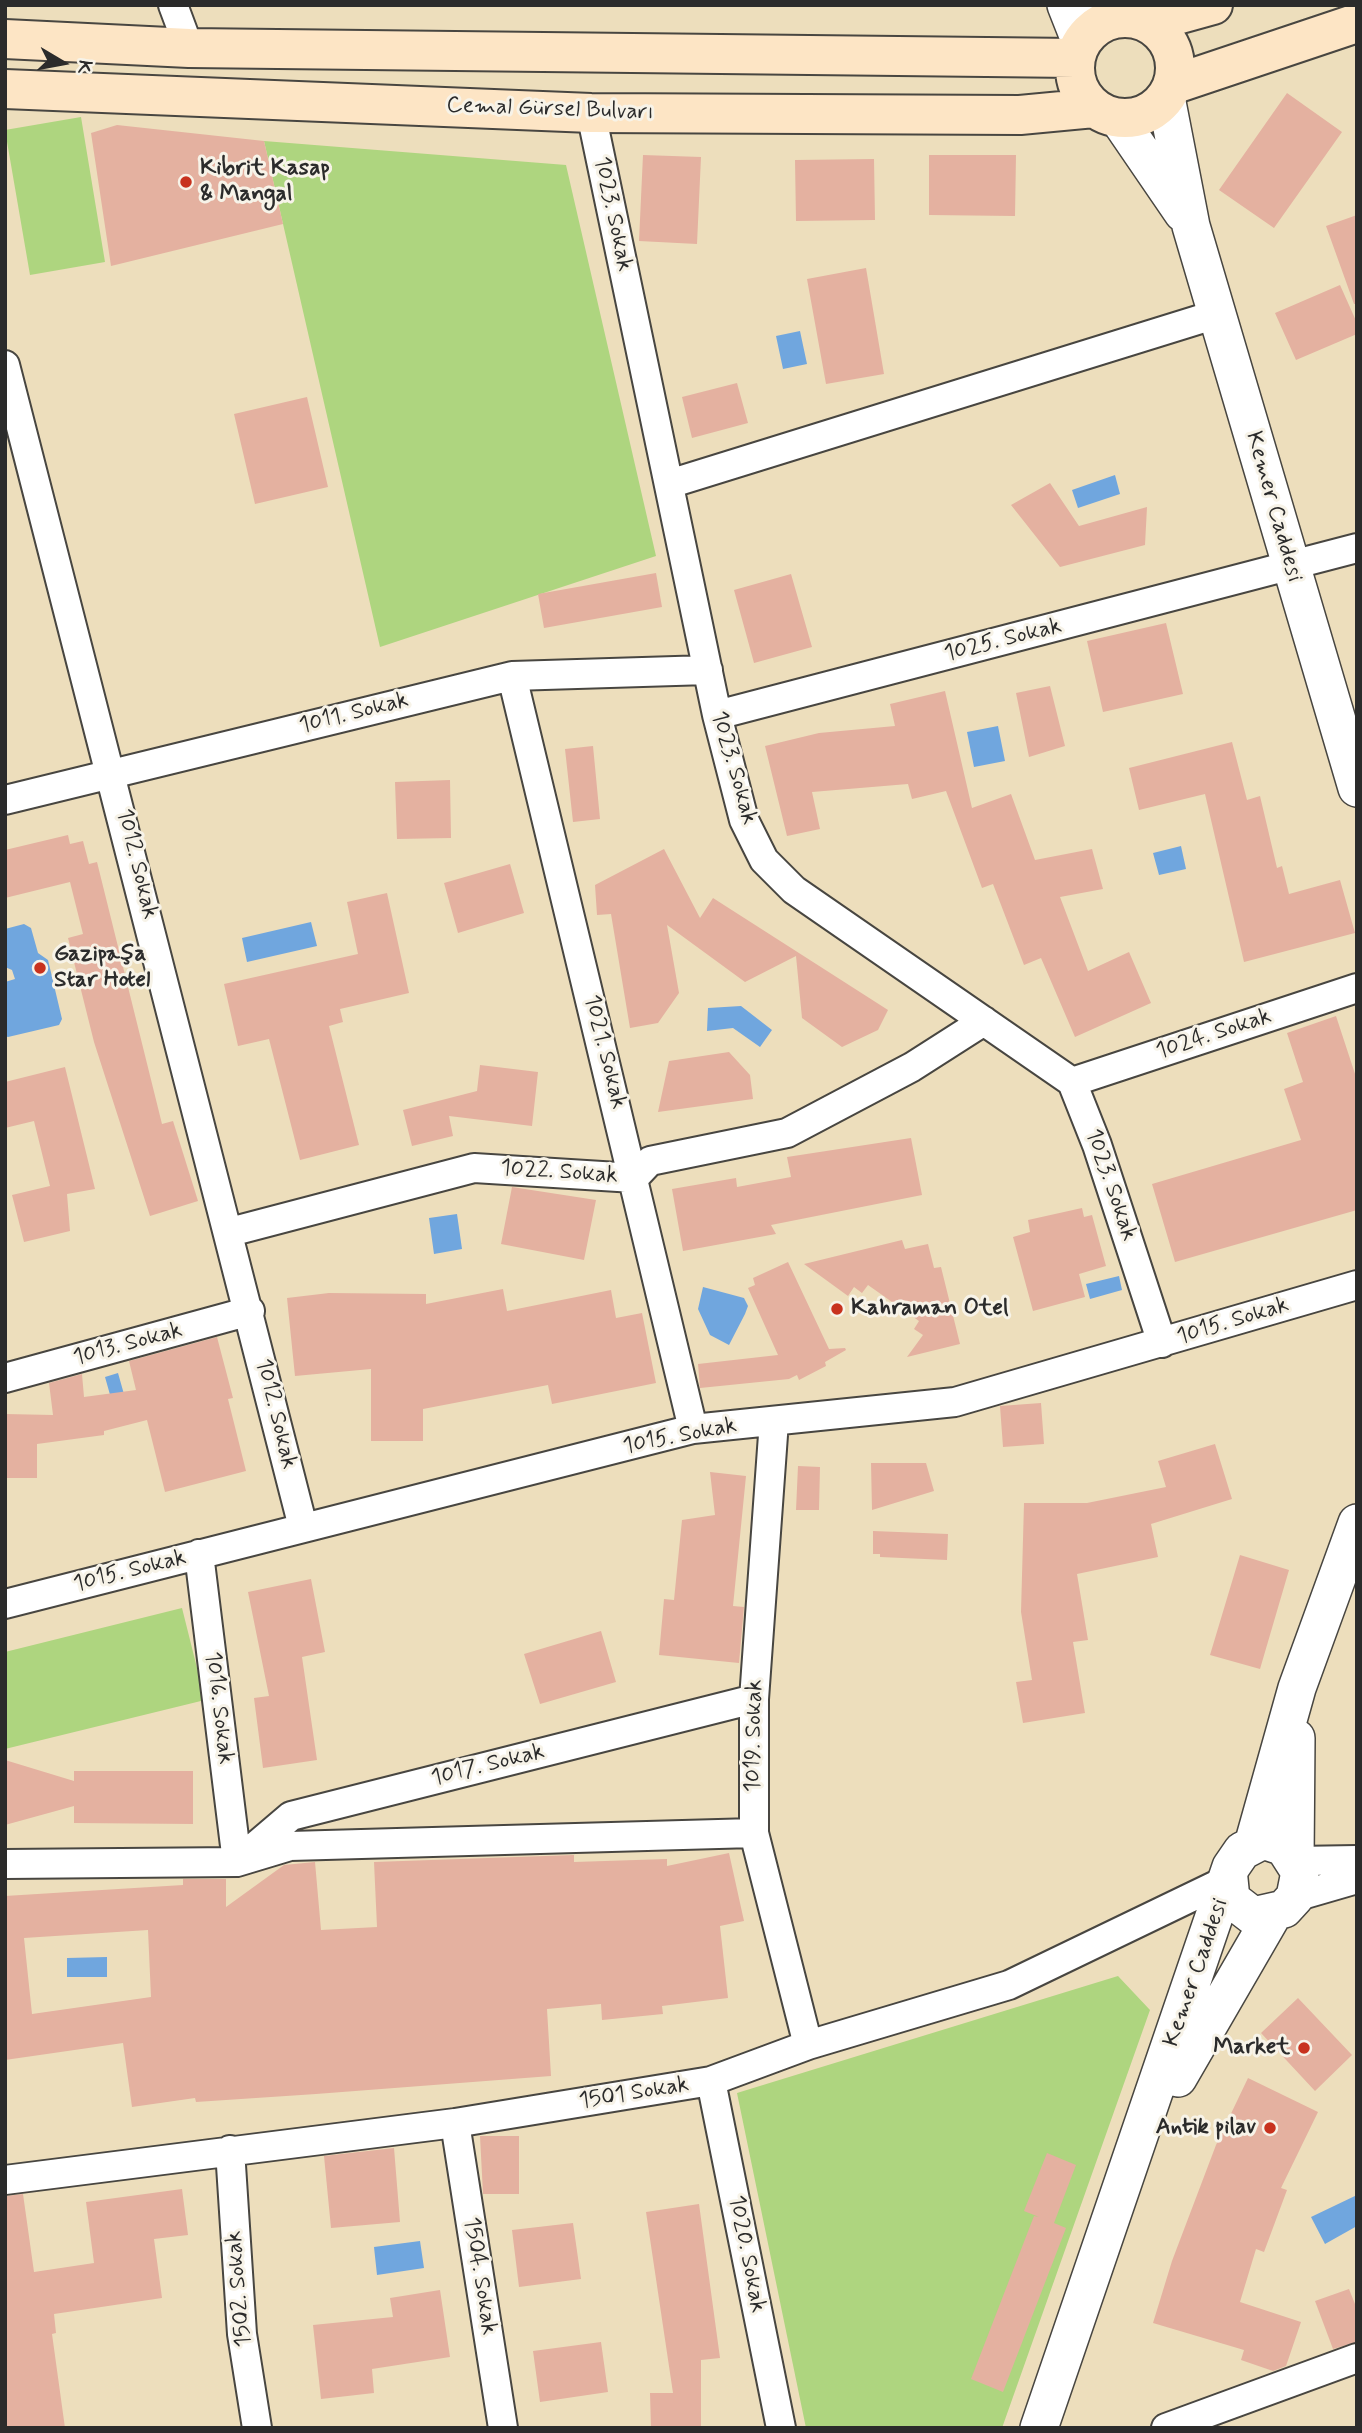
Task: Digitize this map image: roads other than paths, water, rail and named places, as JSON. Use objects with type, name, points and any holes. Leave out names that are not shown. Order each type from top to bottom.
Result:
[{"type":"main road","points":[[1147,23],[1213,5]]},
{"type":"main road","points":[[5,39],[189,48],[1093,31],[1135,18],[1159,31],[1174,57],[1169,91]]},
{"type":"main road","points":[[1093,31],[1077,86],[1106,113],[1145,114],[1169,91],[1357,23]]},
{"type":"main road","name":"Cemal Gürsel Bulvarı","points":[[5,89],[591,113],[1106,113]]},
{"type":"street","points":[[173,5],[189,48]]},
{"type":"street","points":[[1066,5],[1093,31]]},
{"type":"street","points":[[1169,91],[1191,226]]},
{"type":"street","name":"1023. Sokak","points":[[591,113],[717,715],[744,820],[764,860],[794,890],[1072,1082],[1097,1145],[1162,1343]]},
{"type":"street","points":[[1106,113],[1191,226]]},
{"type":"street","name":"Kemer Caddesi","points":[[1191,226],[1357,788]]},
{"type":"street","points":[[669,484],[1217,314]]},
{"type":"street","name":"1012. Sokak","points":[[5,365],[230,1233],[303,1527]]},
{"type":"street","name":"1025. Sokak","points":[[717,715],[1357,548]]},
{"type":"street","name":"1011. Sokak","points":[[5,800],[512,676],[708,670]]},
{"type":"street","name":"1021. Sokak","points":[[512,676],[693,1429]]},
{"type":"street","name":"1024. Sokak","points":[[1072,1082],[1357,988]]},
{"type":"street","name":"1022. Sokak","points":[[230,1233],[474,1168],[634,1178],[650,1161],[787,1133],[912,1067],[984,1021]]},
{"type":"street","name":"1015. Sokak","points":[[5,1604],[693,1429],[955,1402],[1357,1284]]},
{"type":"street","name":"1013. Sokak","points":[[5,1378],[250,1311]]},
{"type":"street","name":"1019. Sokak","points":[[774,1421],[754,1699],[754,1833],[808,2045]]},
{"type":"street","name":"Kemer Caddesi","points":[[1039,2428],[1234,1860],[1253,1845],[1297,1688],[1357,1523]]},
{"type":"street","name":"1016. Sokak","points":[[199,1555],[237,1862]]},
{"type":"street","points":[[1295,1861],[1297,1688]]},
{"type":"street","name":"1017. Sokak","points":[[237,1862],[290,1816],[754,1699]]},
{"type":"street","points":[[5,1864],[237,1862],[290,1846],[754,1833]]},
{"type":"street","points":[[1135,2151],[1284,1905],[1300,1872],[1284,1847],[1263,1840],[1253,1845]]},
{"type":"street","points":[[1295,1861],[1357,1860]]},
{"type":"street","points":[[1229,1879],[1231,1899],[1253,1916],[1357,1879]]},
{"type":"street","name":"1501 Sokak","points":[[5,2180],[455,2123],[712,2081],[808,2045],[1009,1985],[1229,1879]]},
{"type":"street","name":"1020. Sokak","points":[[712,2081],[781,2428]]},
{"type":"street","name":"1504. Sokak","points":[[455,2123],[503,2428]]},
{"type":"street","name":"1502. Sokak","points":[[230,2150],[242,2334],[257,2428]]},
{"type":"street","points":[[1167,2428],[1357,2358]]},
{"type":"water","points":[[800,331],[807,364],[783,369],[776,336]]},
{"type":"water","points":[[1115,475],[1120,494],[1078,508],[1072,490]]},
{"type":"water","points":[[998,726],[1005,761],[974,767],[967,732]]},
{"type":"water","points":[[1181,846],[1186,869],[1159,875],[1153,853]]},
{"type":"water","points":[[311,922],[317,946],[247,962],[242,938]]},
{"type":"water","points":[[24,924],[31,928],[38,953],[48,960],[62,1019],[59,1025],[8,1037],[5,1036],[5,982],[15,979],[12,970],[5,967],[5,929]]},
{"type":"water","points":[[741,1006],[772,1030],[760,1047],[733,1028],[707,1031],[708,1008]]},
{"type":"water","points":[[457,1214],[462,1249],[434,1254],[429,1218]]},
{"type":"water","points":[[1119,1276],[1122,1290],[1090,1299],[1086,1284]]},
{"type":"water","points":[[703,1287],[744,1298],[748,1306],[729,1345],[710,1335],[698,1309]]},
{"type":"water","points":[[118,1373],[131,1419],[118,1423],[105,1377]]},
{"type":"water","points":[[107,1957],[107,1977],[67,1977],[67,1958]]},
{"type":"water","points":[[1357,2195],[1357,2226],[1325,2244],[1311,2217]]},
{"type":"water","points":[[420,2241],[424,2268],[377,2275],[374,2247]]},
{"type":"place","name":"Kibrit Kasap & Mangal","points":[[186,182]]},
{"type":"place","name":"Gazipaşa Star Hotel","points":[[40,968]]},
{"type":"place","name":"Kahraman Otel","points":[[837,1309]]},
{"type":"place","name":"Market","points":[[1304,2048]]},
{"type":"place","name":"Antik pilav","points":[[1270,2128]]}]
